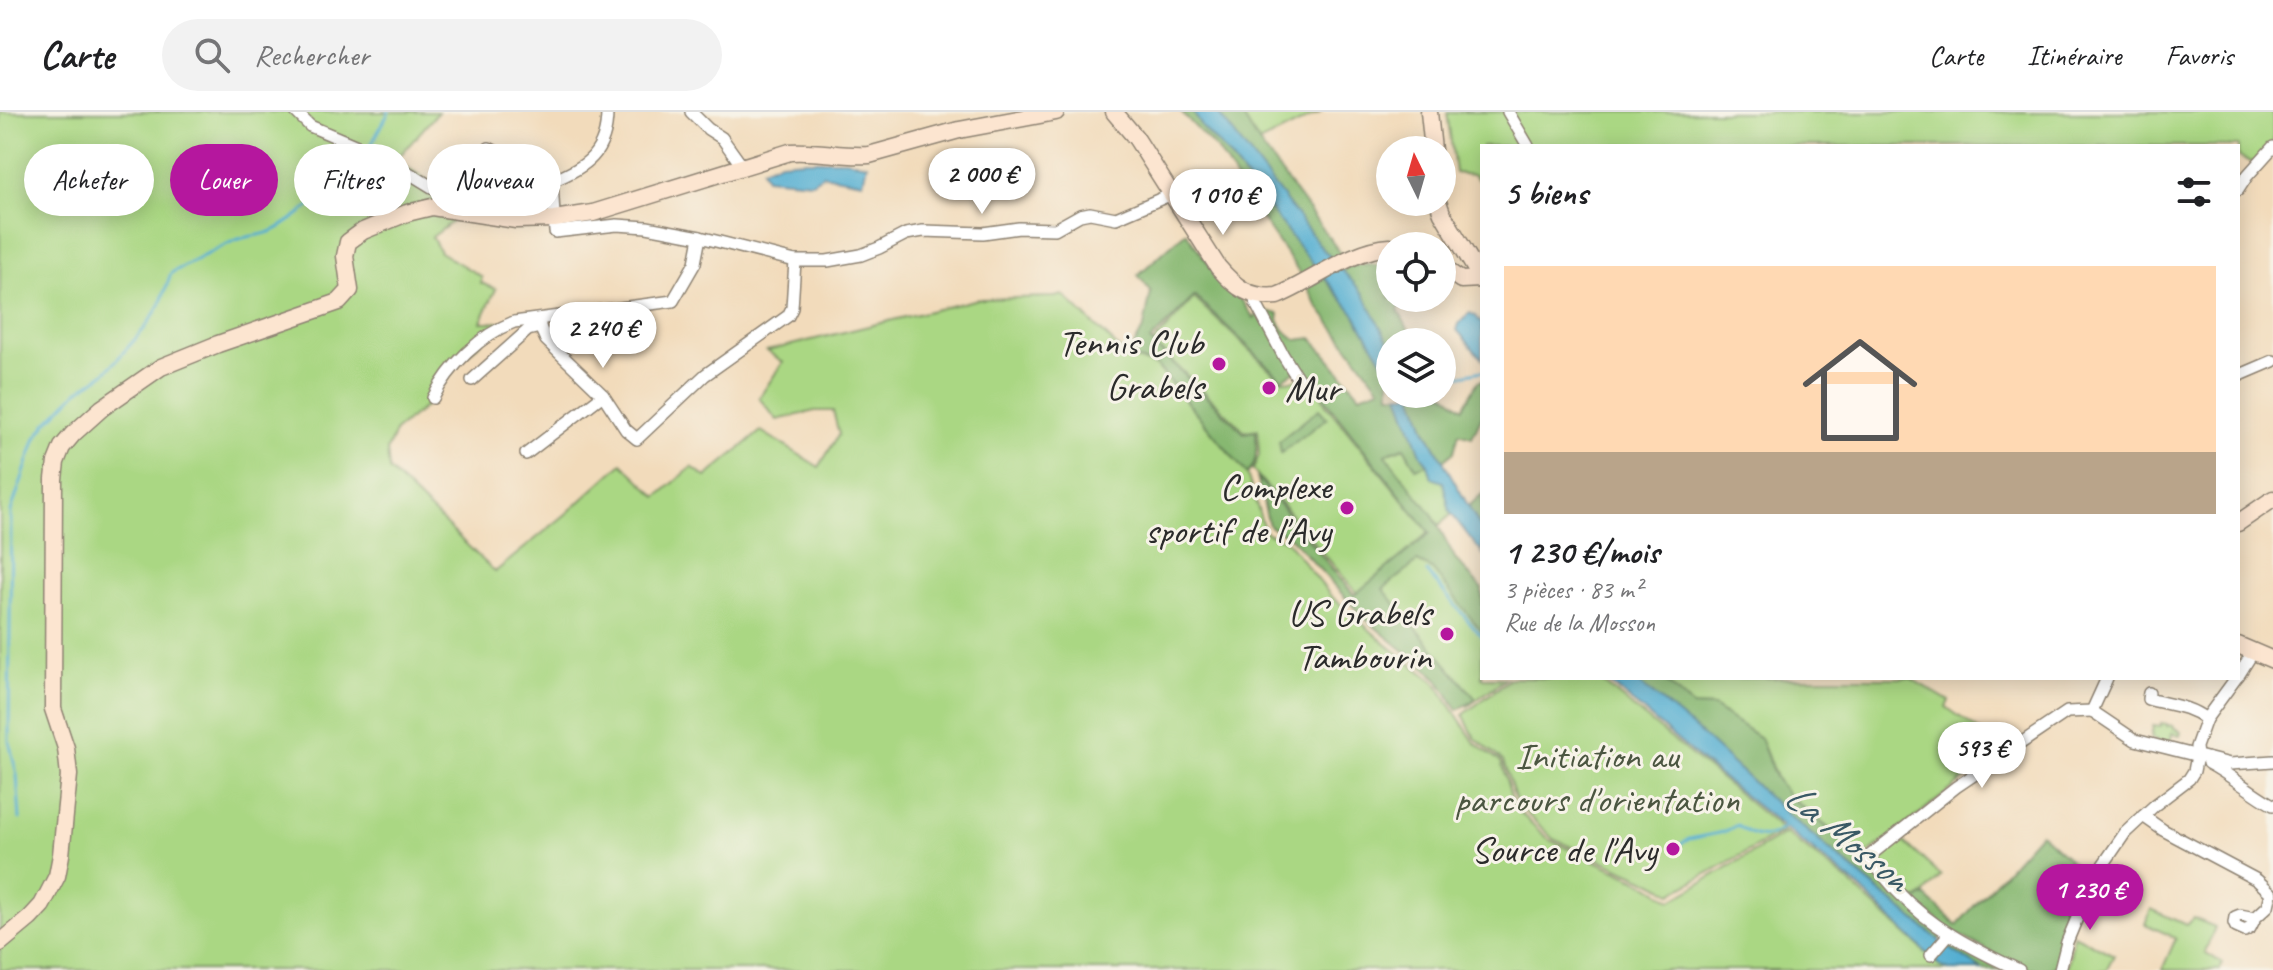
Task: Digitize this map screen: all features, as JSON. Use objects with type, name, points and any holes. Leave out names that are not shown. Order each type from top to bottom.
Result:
[{"type":"street","points":[[296,112],[310,126],[383,157],[427,184]]},
{"type":"street","points":[[561,178],[574,173],[594,156],[605,132],[607,112]]},
{"type":"street","points":[[691,112],[722,138],[742,166]]},
{"type":"street","points":[[498,216],[516,220],[554,219],[593,213],[790,152],[856,156],[882,153],[959,130],[1056,112]]},
{"type":"street","points":[[1429,112],[1432,136]]},
{"type":"street","points":[[1508,112],[1527,144]]},
{"type":"street","points":[[1116,113],[1136,138],[1218,267],[1236,285],[1258,296],[1277,296],[1376,250]]},
{"type":"street","points":[[2240,187],[2273,147]]},
{"type":"street","points":[[554,216],[555,232],[617,225],[647,227],[795,261],[827,261],[861,255],[906,234],[923,231],[983,233],[1019,228],[1055,229],[1090,213],[1116,218],[1172,194]]},
{"type":"street","points":[[0,943],[42,905],[57,876],[61,855],[69,775],[53,709],[53,696],[54,479],[62,447],[102,408],[161,367],[339,302],[350,290],[345,256],[348,242],[363,231],[427,208]]},
{"type":"street","points":[[1444,216],[1480,277]]},
{"type":"street","points":[[433,398],[461,358],[499,327],[514,322],[540,323],[673,301],[695,263],[700,237]]},
{"type":"street","points":[[540,323],[546,340],[603,395],[626,430],[637,439],[705,375],[788,316],[792,308],[795,261]]},
{"type":"street","points":[[1456,277],[1461,280],[1480,280]]},
{"type":"street","points":[[1258,296],[1256,304],[1262,317],[1300,382]]},
{"type":"street","points":[[472,380],[540,323]]},
{"type":"street","points":[[2240,375],[2273,361]]},
{"type":"street","points":[[526,454],[603,395]]},
{"type":"street","points":[[2240,522],[2273,499]]},
{"type":"street","points":[[2246,649],[2273,659]]},
{"type":"street","points":[[2092,711],[2106,680]]},
{"type":"street","points":[[2060,970],[2067,942],[2101,868],[2125,833],[2189,779],[2194,771],[2196,747],[2206,719],[2235,680]]},
{"type":"street","points":[[2149,693],[2148,699],[2193,710],[2206,719]]},
{"type":"street","points":[[2019,970],[1946,936],[1899,893],[1868,857],[1956,787],[2067,712],[2092,711],[2135,740],[2230,764],[2273,761]]},
{"type":"street","points":[[2197,756],[2273,805]]},
{"type":"street","points":[[2143,816],[2163,830],[2257,880],[2271,893],[2268,906],[2255,918]]},
{"type":"street","points":[[1931,955],[1946,936]]},
{"type":"green space","points":[[0,112],[438,112],[410,144],[294,144],[294,216],[411,216],[411,170],[427,180],[427,216],[460,216],[432,237],[440,252],[482,277],[481,283],[496,289],[481,322],[503,322],[440,380],[427,405],[396,430],[387,450],[389,470],[495,572],[622,463],[657,497],[692,467],[706,477],[761,431],[819,467],[839,434],[833,411],[815,411],[777,420],[759,398],[783,362],[767,351],[978,299],[1063,295],[1128,357],[1156,365],[1247,474],[1265,532],[1287,541],[1331,596],[1435,682],[1475,743],[1501,762],[1514,807],[1549,840],[1644,883],[1672,900],[1786,833],[1850,883],[1941,967],[1949,970],[0,970]]},
{"type":"green space","points":[[1181,112],[1193,112],[1316,268],[1302,276],[1219,152]]},
{"type":"green space","points":[[1217,112],[1240,112],[1259,143],[1344,258],[1336,263],[1322,248]]},
{"type":"green space","points":[[1240,112],[1321,112],[1259,143]]},
{"type":"green space","points":[[1447,112],[2273,112],[2273,143],[2254,163],[2240,158],[2240,144],[1480,144],[1480,181],[1473,175],[1456,173],[1456,136],[1450,136]]},
{"type":"green space","points":[[1186,232],[1221,282],[1237,294],[1254,318],[1262,310],[1279,314],[1278,320],[1284,330],[1297,340],[1312,338],[1360,395],[1376,389],[1376,408],[1404,408],[1421,454],[1428,464],[1416,468],[1404,447],[1385,454],[1432,514],[1456,560],[1480,587],[1480,629],[1432,569],[1417,562],[1383,589],[1476,699],[1458,710],[1437,678],[1364,618],[1291,538],[1269,526],[1257,477],[1354,595],[1430,533],[1327,402],[1315,378],[1298,370],[1282,379],[1195,296],[1150,341],[1244,433],[1256,431],[1255,459],[1247,474],[1156,365],[1128,357],[1144,327],[1151,292],[1138,275]]},
{"type":"green space","points":[[1376,265],[1376,312],[1399,312],[1408,328],[1379,328],[1342,270],[1351,266]]},
{"type":"green space","points":[[1324,278],[1353,312],[1376,350],[1376,383],[1318,307],[1307,287]]},
{"type":"green space","name":"Complexe sportif de l'Avy","points":[[1194,298],[1281,380],[1293,381],[1303,374],[1314,380],[1326,405],[1429,532],[1413,546],[1480,627],[1480,680],[1503,680],[1468,706],[1444,675],[1373,612],[1253,470],[1259,455],[1258,429],[1245,431],[1153,343]]},
{"type":"green space","points":[[1480,381],[1480,420],[1472,437],[1459,433],[1454,452],[1443,461],[1418,408],[1456,408],[1456,402],[1463,408]]},
{"type":"green space","points":[[1319,409],[1327,418],[1281,453],[1279,441]]},
{"type":"green space","points":[[1404,447],[1416,467],[1428,464],[1432,478],[1443,481],[1452,514],[1439,525],[1384,454]]},
{"type":"green space","points":[[1480,496],[1480,526],[1468,507]]},
{"type":"green space","name":"Initiation au parcours d'orientation","points":[[1508,680],[1599,680],[1784,831],[1672,893],[1553,839],[1517,804],[1503,761],[1475,738],[1463,715]]},
{"type":"green space","points":[[1635,680],[1664,680],[1692,706],[1714,707],[1760,738],[1775,777],[1790,797],[1864,857],[1944,935],[1938,940],[1786,813],[1694,728]]},
{"type":"green space","points":[[1664,680],[1913,680],[1949,701],[1946,707],[2004,748],[1864,857],[1790,797],[1778,782],[1760,738],[1714,707],[1692,706]]},
{"type":"green space","points":[[2161,723],[2181,731],[2180,735],[2172,733],[2170,745],[2151,738],[2153,726],[2160,727]]},
{"type":"green space","points":[[2040,833],[2069,859],[2054,875],[2064,904],[2067,931],[2057,966],[2048,970],[2023,969],[1953,932],[1913,901],[1924,895],[1957,925]]},
{"type":"green space","points":[[1899,837],[1941,876],[1924,895],[1913,901],[1874,858]]},
{"type":"green space","points":[[2069,859],[2084,872],[2077,883],[2087,889],[2067,931],[2054,875]]},
{"type":"green space","points":[[2151,909],[2186,925],[2193,918],[2215,927],[2205,952],[2222,963],[2220,970],[2162,970],[2176,938],[2145,924]]},
{"type":"green space","points":[[2074,935],[2114,955],[2106,970],[2067,970]]},
{"type":"green space","points":[[1948,940],[2004,970],[1983,970],[1945,945]]},
{"type":"water","points":[[1193,112],[1217,112],[1322,248],[1363,293],[1381,328],[1376,328],[1376,350],[1353,312]]},
{"type":"water","points":[[846,160],[867,164],[863,182],[823,175],[812,182],[766,178],[762,169],[780,162]]},
{"type":"water","points":[[1469,313],[1480,321],[1480,357],[1457,330]]},
{"type":"water","points":[[1404,408],[1418,408],[1426,431],[1480,526],[1480,550],[1450,512],[1443,482],[1432,478],[1421,454]]},
{"type":"water","name":"La Mosson","points":[[1606,680],[1635,680],[1851,868],[1945,945],[1982,970],[1949,970],[1941,967],[1861,889]]},
{"type":"waterway","points":[[372,144],[389,112]]},
{"type":"waterway","points":[[20,819],[17,775],[9,741],[11,511],[36,438],[77,392],[106,372],[145,328],[160,305],[171,273],[230,243],[270,232],[297,216]]},
{"type":"waterway","points":[[1456,376],[1480,371]]},
{"type":"waterway","points":[[1427,572],[1480,635]]},
{"type":"waterway","points":[[1673,849],[1689,839],[1724,832],[1737,825],[1761,836],[1785,826]]},
{"type":"place","name":"Tennis Club Grabels","points":[[1219,364]]},
{"type":"place","name":"Mur","points":[[1269,388]]},
{"type":"place","name":"Complexe sportif de l'Avy","points":[[1347,508]]},
{"type":"place","name":"US Grabels Tambourin","points":[[1447,634]]},
{"type":"place","name":"Source de l'Avy","points":[[1673,849]]}]
